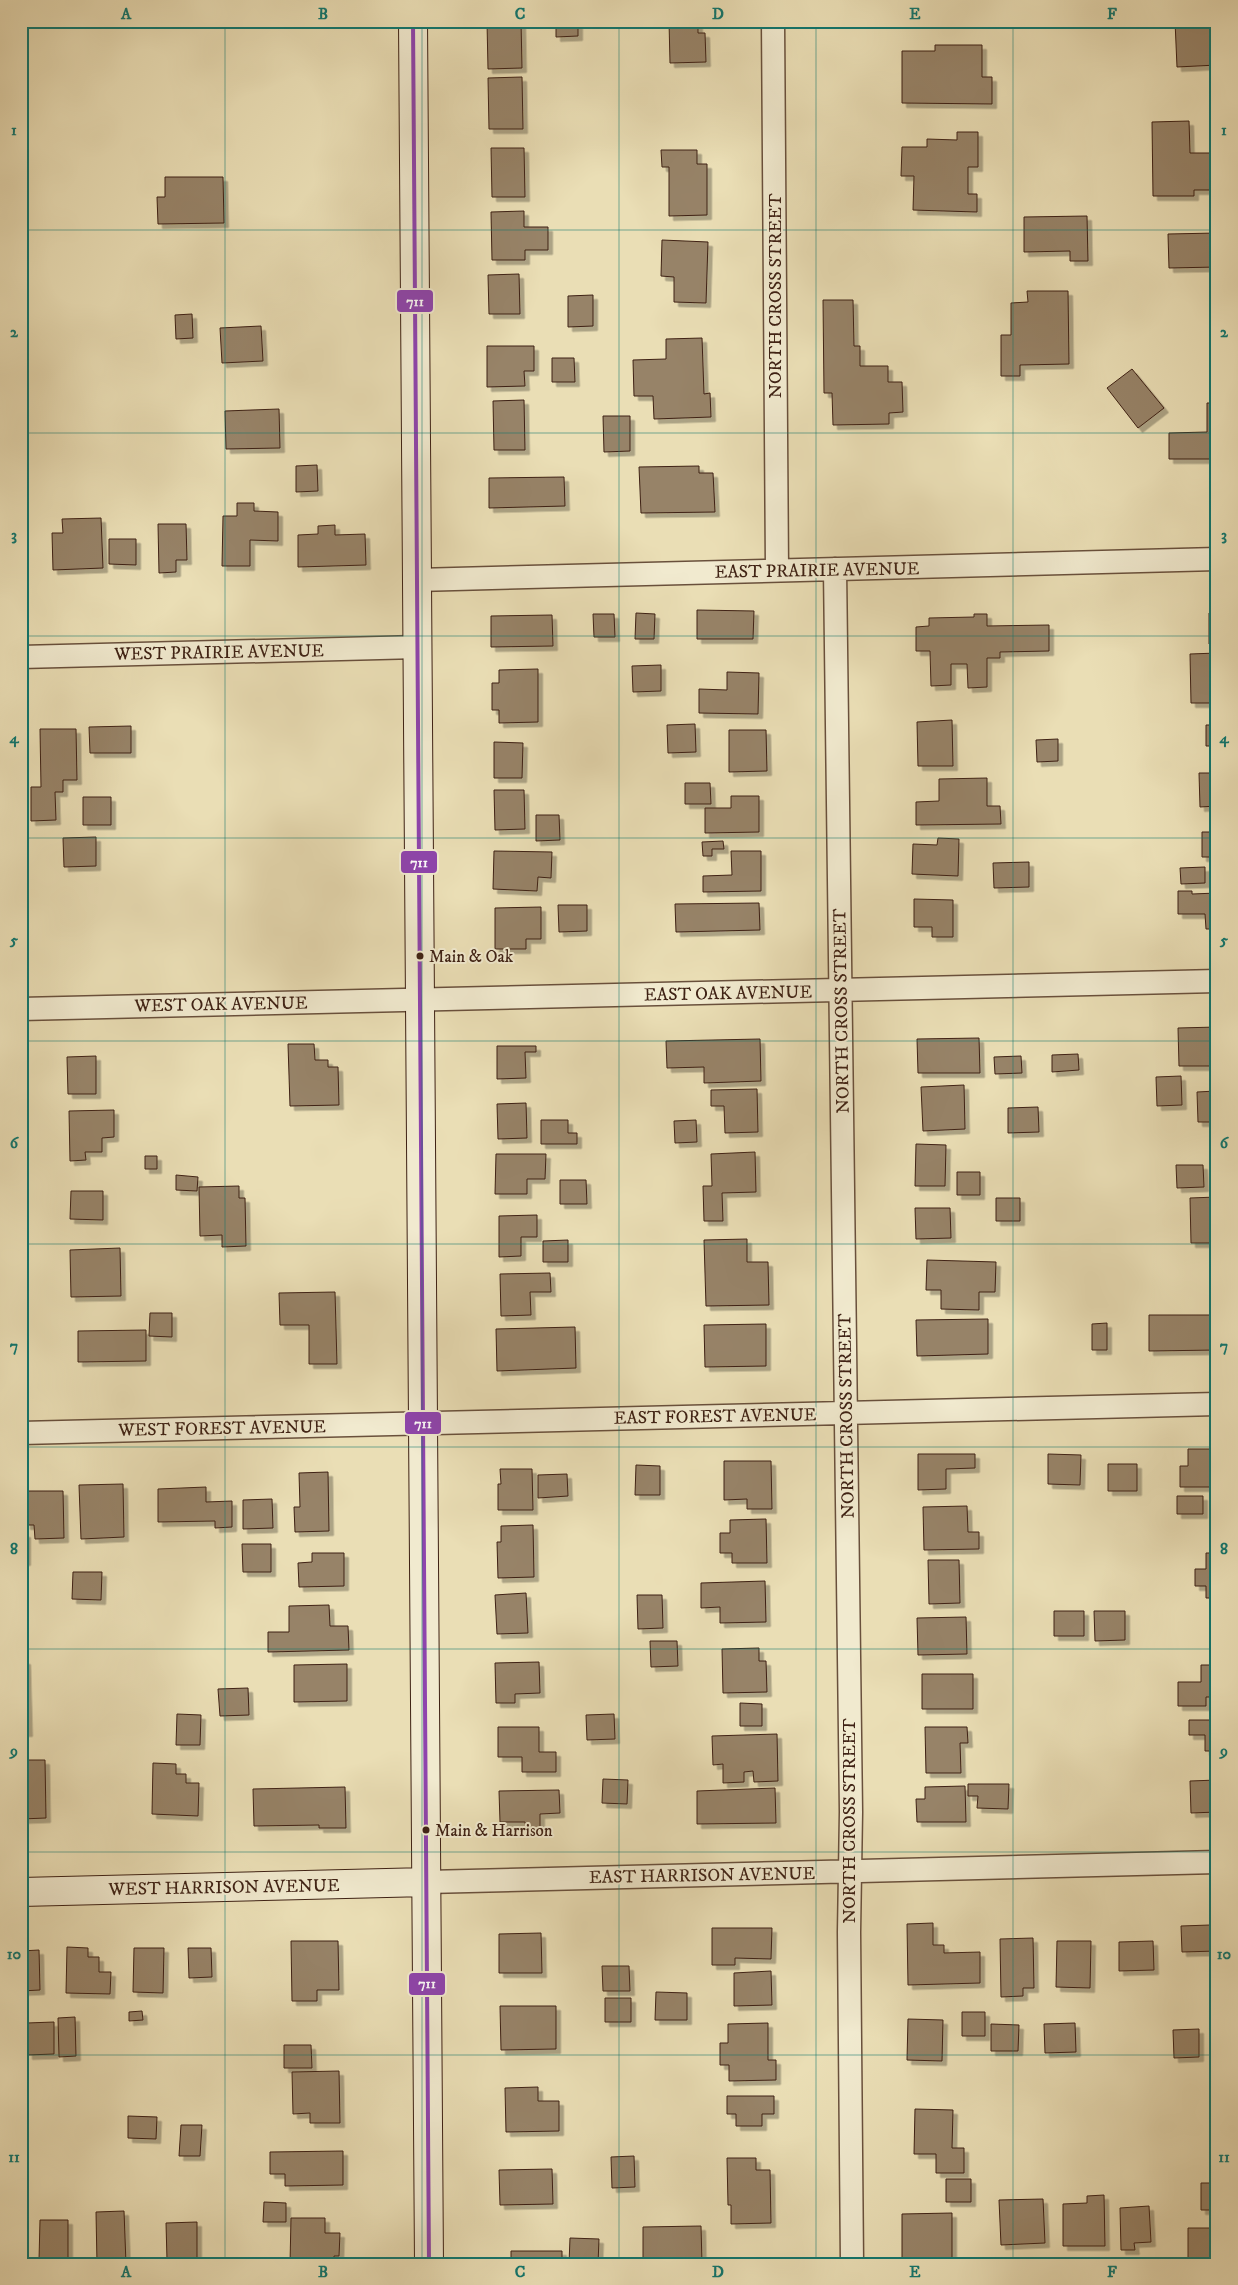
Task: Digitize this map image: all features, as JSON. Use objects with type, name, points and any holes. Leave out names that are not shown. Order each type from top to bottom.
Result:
[{"type":"street","points":[[413,21],[429,2264]]},
{"type":"street","name":"NORTH CROSS STREET","points":[[773,21],[777,570]]},
{"type":"street","name":"EAST PRAIRIE AVENUE","points":[[417,580],[1217,559]]},
{"type":"street","name":"NORTH CROSS STREET","points":[[835,569],[846,1413],[852,2264]]},
{"type":"street","name":"WEST PRAIRIE AVENUE","points":[[21,657],[418,647]]},
{"type":"street","name":"EAST OAK AVENUE","points":[[420,1000],[1217,981]]},
{"type":"street","name":"WEST OAK AVENUE","points":[[21,1009],[420,1000]]},
{"type":"street","name":"EAST FOREST AVENUE","points":[[423,1423],[1217,1404]]},
{"type":"street","name":"WEST FOREST AVENUE","points":[[21,1433],[423,1423]]},
{"type":"street","name":"EAST HARRISON AVENUE","points":[[427,1882],[1217,1862]]},
{"type":"street","name":"WEST HARRISON AVENUE","points":[[21,1892],[427,1882]]},
{"type":"building","points":[[521,21],[522,68],[488,69],[487,22]]},
{"type":"building","points":[[556,21],[578,21],[578,36],[556,37]]},
{"type":"building","points":[[669,21],[698,21],[698,33],[705,33],[706,62],[670,63]]},
{"type":"building","points":[[1175,21],[1217,21],[1217,65],[1177,67]]},
{"type":"building","points":[[935,45],[982,45],[982,77],[992,77],[992,104],[902,103],[902,51],[935,51]]},
{"type":"building","points":[[522,77],[523,129],[489,129],[488,78]]},
{"type":"building","points":[[1189,121],[1190,153],[1217,153],[1217,190],[1194,190],[1194,196],[1153,196],[1152,122]]},
{"type":"building","points":[[957,132],[978,132],[978,167],[968,167],[968,194],[977,194],[977,212],[913,210],[914,176],[901,176],[902,147],[927,147],[927,139],[957,140]]},
{"type":"building","points":[[491,148],[524,148],[525,197],[492,197]]},
{"type":"building","points":[[661,150],[697,150],[697,164],[707,164],[707,215],[669,216],[669,167],[662,167]]},
{"type":"building","points":[[165,177],[223,177],[224,223],[158,224],[157,197],[165,197]]},
{"type":"building","points":[[524,211],[524,227],[548,227],[548,250],[525,250],[525,260],[492,260],[491,212]]},
{"type":"building","points":[[1087,216],[1088,261],[1070,261],[1070,251],[1024,252],[1024,217]]},
{"type":"building","points":[[1217,233],[1217,267],[1169,268],[1168,234]]},
{"type":"building","points":[[662,240],[708,242],[706,303],[674,302],[674,277],[661,276]]},
{"type":"building","points":[[519,274],[520,314],[489,314],[488,275]]},
{"type":"building","points":[[1027,291],[1068,291],[1069,364],[1020,365],[1020,376],[1001,376],[1001,335],[1011,335],[1011,303],[1028,302]]},
{"type":"building","points":[[593,295],[593,326],[568,327],[568,296]]},
{"type":"building","points":[[823,300],[853,300],[854,346],[860,346],[860,366],[888,366],[888,382],[902,382],[903,412],[889,413],[889,424],[833,425],[832,393],[824,393]]},
{"type":"building","points":[[192,314],[193,338],[176,339],[175,315]]},
{"type":"building","points":[[261,326],[263,361],[222,363],[220,328]]},
{"type":"building","points":[[702,338],[704,394],[710,393],[711,417],[654,419],[653,396],[634,396],[633,360],[666,359],[666,339]]},
{"type":"building","points":[[487,346],[534,346],[534,371],[524,371],[525,386],[487,387]]},
{"type":"building","points":[[552,358],[574,358],[575,382],[552,382]]},
{"type":"building","points":[[1132,369],[1164,408],[1138,428],[1107,388]]},
{"type":"building","points":[[524,400],[525,450],[494,450],[493,401]]},
{"type":"building","points":[[1207,403],[1217,403],[1217,459],[1169,459],[1169,433],[1207,432]]},
{"type":"building","points":[[279,409],[280,448],[226,449],[225,411]]},
{"type":"building","points":[[603,416],[630,416],[630,451],[604,452]]},
{"type":"building","points":[[317,465],[318,491],[296,492],[296,466]]},
{"type":"building","points":[[699,466],[699,473],[713,473],[715,512],[641,513],[639,467]]},
{"type":"building","points":[[564,477],[565,506],[489,508],[489,478]]},
{"type":"building","points":[[237,503],[254,503],[254,511],[278,512],[278,541],[250,540],[250,566],[222,566],[223,516],[237,516]]},
{"type":"building","points":[[101,518],[103,568],[53,570],[52,533],[63,533],[62,519]]},
{"type":"building","points":[[158,524],[186,524],[187,560],[176,560],[176,572],[159,573]]},
{"type":"building","points":[[335,525],[335,535],[365,534],[366,565],[298,567],[298,535],[318,534],[318,526]]},
{"type":"building","points":[[109,539],[136,539],[136,565],[109,564]]},
{"type":"building","points":[[697,610],[754,611],[753,639],[697,639]]},
{"type":"building","points":[[636,613],[655,614],[654,639],[635,639]]},
{"type":"building","points":[[1209,613],[1217,613],[1217,644],[1209,644]]},
{"type":"building","points":[[593,614],[614,614],[615,637],[594,637]]},
{"type":"building","points":[[974,614],[987,614],[987,626],[1049,625],[1049,651],[1000,652],[1000,658],[987,658],[987,687],[968,688],[967,664],[951,664],[951,685],[931,686],[930,651],[916,651],[916,627],[929,626],[929,618],[974,617]]},
{"type":"building","points":[[552,615],[553,646],[491,647],[491,616]]},
{"type":"building","points":[[1217,653],[1217,703],[1191,703],[1190,654]]},
{"type":"building","points":[[661,665],[661,691],[633,692],[632,666]]},
{"type":"building","points":[[538,669],[538,722],[499,723],[499,710],[492,710],[492,683],[499,683],[499,670]]},
{"type":"building","points":[[727,672],[759,673],[758,714],[699,713],[699,689],[727,690]]},
{"type":"building","points":[[952,720],[953,766],[918,766],[917,722]]},
{"type":"building","points":[[695,724],[696,752],[668,753],[667,725]]},
{"type":"building","points":[[1206,725],[1217,725],[1217,746],[1206,746]]},
{"type":"building","points":[[131,726],[131,753],[90,753],[89,727]]},
{"type":"building","points":[[40,729],[76,729],[77,780],[63,780],[63,792],[55,792],[56,820],[31,821],[31,787],[41,787]]},
{"type":"building","points":[[729,730],[766,730],[767,771],[729,772]]},
{"type":"building","points":[[1058,739],[1058,761],[1037,762],[1036,740]]},
{"type":"building","points":[[494,742],[523,743],[522,778],[494,778]]},
{"type":"building","points":[[1199,773],[1217,773],[1217,806],[1200,807]]},
{"type":"building","points":[[987,778],[987,806],[1000,806],[1001,824],[916,825],[916,802],[939,801],[939,779]]},
{"type":"building","points":[[685,783],[710,783],[711,804],[685,804]]},
{"type":"building","points":[[494,790],[524,790],[525,829],[495,830]]},
{"type":"building","points":[[731,796],[759,796],[759,832],[705,833],[705,808],[731,808]]},
{"type":"building","points":[[83,797],[111,797],[111,825],[83,825]]},
{"type":"building","points":[[536,815],[559,815],[560,840],[536,841]]},
{"type":"building","points":[[1202,832],[1217,832],[1217,857],[1202,857]]},
{"type":"building","points":[[96,837],[96,866],[64,867],[63,838]]},
{"type":"building","points":[[938,838],[959,839],[958,876],[912,874],[913,844],[937,845]]},
{"type":"building","points":[[723,841],[724,849],[712,849],[712,856],[703,856],[702,842]]},
{"type":"building","points":[[494,851],[552,852],[551,878],[538,877],[537,891],[493,889]]},
{"type":"building","points":[[731,851],[761,851],[761,891],[703,892],[703,876],[732,875]]},
{"type":"building","points":[[1029,862],[1029,887],[994,888],[993,863]]},
{"type":"building","points":[[1205,867],[1205,883],[1181,884],[1180,868]]},
{"type":"building","points":[[1178,891],[1192,891],[1192,894],[1217,893],[1217,929],[1206,929],[1205,914],[1178,914]]},
{"type":"building","points":[[914,899],[953,900],[953,937],[932,937],[932,927],[914,927]]},
{"type":"building","points":[[759,903],[760,930],[676,932],[675,904]]},
{"type":"building","points":[[558,905],[587,905],[587,931],[559,932]]},
{"type":"building","points":[[541,907],[541,939],[526,939],[526,949],[495,949],[495,908]]},
{"type":"building","points":[[1217,1027],[1217,1066],[1179,1066],[1178,1028]]},
{"type":"building","points":[[979,1038],[980,1073],[918,1073],[917,1039]]},
{"type":"building","points":[[760,1039],[761,1081],[704,1083],[704,1067],[667,1068],[666,1041]]},
{"type":"building","points":[[288,1044],[314,1044],[315,1060],[328,1060],[328,1067],[338,1067],[339,1105],[290,1106]]},
{"type":"building","points":[[497,1046],[536,1046],[536,1052],[525,1052],[526,1078],[497,1079]]},
{"type":"building","points":[[1078,1054],[1079,1070],[1052,1072],[1052,1055]]},
{"type":"building","points":[[96,1056],[96,1094],[68,1094],[67,1057]]},
{"type":"building","points":[[1021,1056],[1022,1073],[995,1074],[994,1057]]},
{"type":"building","points":[[1181,1076],[1182,1105],[1157,1106],[1156,1077]]},
{"type":"building","points":[[1216,1081],[1217,1122],[1198,1122],[1197,1092],[1216,1091]]},
{"type":"building","points":[[964,1085],[965,1129],[923,1131],[921,1087]]},
{"type":"building","points":[[757,1089],[758,1132],[725,1133],[724,1106],[711,1106],[711,1090]]},
{"type":"building","points":[[526,1103],[527,1138],[498,1139],[497,1104]]},
{"type":"building","points":[[1038,1107],[1039,1132],[1008,1133],[1008,1108]]},
{"type":"building","points":[[114,1110],[114,1137],[102,1138],[102,1152],[85,1152],[86,1160],[70,1161],[69,1111]]},
{"type":"building","points":[[541,1120],[568,1120],[568,1133],[577,1133],[577,1144],[541,1144]]},
{"type":"building","points":[[696,1120],[697,1142],[675,1143],[674,1121]]},
{"type":"building","points":[[916,1144],[946,1145],[945,1186],[915,1186]]},
{"type":"building","points":[[755,1152],[756,1192],[722,1193],[723,1221],[704,1221],[703,1186],[712,1186],[711,1154]]},
{"type":"building","points":[[496,1154],[546,1154],[545,1179],[527,1179],[527,1194],[495,1194]]},
{"type":"building","points":[[145,1156],[157,1156],[157,1169],[145,1169]]},
{"type":"building","points":[[1176,1165],[1203,1165],[1204,1187],[1177,1188]]},
{"type":"building","points":[[957,1172],[980,1172],[980,1195],[957,1195]]},
{"type":"building","points":[[176,1175],[198,1177],[197,1191],[176,1190]]},
{"type":"building","points":[[560,1180],[586,1180],[587,1204],[560,1204]]},
{"type":"building","points":[[239,1186],[239,1198],[245,1198],[246,1246],[222,1247],[222,1235],[200,1236],[199,1187]]},
{"type":"building","points":[[71,1191],[103,1191],[103,1220],[70,1219]]},
{"type":"building","points":[[1217,1197],[1217,1243],[1191,1243],[1190,1198]]},
{"type":"building","points":[[996,1198],[1020,1198],[1020,1221],[996,1221]]},
{"type":"building","points":[[915,1208],[950,1208],[951,1238],[916,1239]]},
{"type":"building","points":[[537,1215],[537,1237],[521,1237],[521,1256],[499,1257],[499,1216]]},
{"type":"building","points":[[747,1239],[747,1262],[768,1262],[769,1305],[706,1306],[704,1240]]},
{"type":"building","points":[[568,1240],[568,1262],[543,1262],[543,1241]]},
{"type":"building","points":[[120,1248],[121,1296],[71,1297],[70,1250]]},
{"type":"building","points":[[1212,1257],[1217,1257],[1217,1287],[1213,1287]]},
{"type":"building","points":[[927,1260],[996,1262],[995,1292],[979,1292],[979,1310],[941,1309],[941,1290],[926,1290]]},
{"type":"building","points":[[550,1273],[551,1292],[530,1292],[531,1315],[501,1316],[500,1274]]},
{"type":"building","points":[[335,1292],[337,1364],[309,1364],[309,1325],[280,1325],[279,1293]]},
{"type":"building","points":[[150,1313],[172,1313],[172,1337],[149,1336]]},
{"type":"building","points":[[1149,1315],[1217,1315],[1217,1350],[1149,1351]]},
{"type":"building","points":[[988,1319],[988,1354],[917,1356],[916,1320]]},
{"type":"building","points":[[1107,1323],[1107,1350],[1092,1350],[1092,1324]]},
{"type":"building","points":[[766,1324],[766,1366],[705,1367],[704,1325]]},
{"type":"building","points":[[575,1327],[576,1368],[497,1371],[496,1329]]},
{"type":"building","points":[[146,1330],[146,1361],[78,1362],[78,1331]]},
{"type":"building","points":[[1213,1441],[1217,1441],[1217,1487],[1180,1487],[1180,1466],[1188,1466],[1188,1449],[1213,1449]]},
{"type":"building","points":[[918,1454],[975,1454],[975,1468],[946,1469],[946,1489],[918,1490]]},
{"type":"building","points":[[1048,1454],[1081,1455],[1080,1485],[1048,1484]]},
{"type":"building","points":[[724,1461],[771,1461],[772,1509],[747,1509],[747,1499],[724,1500]]},
{"type":"building","points":[[1108,1464],[1137,1464],[1137,1491],[1108,1491]]},
{"type":"building","points":[[636,1465],[660,1466],[660,1495],[635,1495]]},
{"type":"building","points":[[500,1469],[532,1469],[533,1510],[498,1510],[498,1484],[501,1484]]},
{"type":"building","points":[[328,1472],[329,1531],[295,1532],[294,1507],[300,1507],[299,1473]]},
{"type":"building","points":[[567,1474],[568,1496],[538,1498],[538,1475]]},
{"type":"building","points":[[123,1484],[124,1537],[81,1539],[79,1485]]},
{"type":"building","points":[[206,1487],[206,1502],[232,1501],[232,1527],[215,1528],[215,1521],[158,1522],[158,1489]]},
{"type":"building","points":[[25,1491],[63,1491],[64,1538],[35,1539],[34,1525],[26,1525]]},
{"type":"building","points":[[1177,1496],[1203,1496],[1203,1514],[1177,1514]]},
{"type":"building","points":[[272,1499],[273,1528],[243,1529],[243,1500]]},
{"type":"building","points":[[967,1506],[968,1532],[979,1532],[979,1549],[924,1550],[923,1507]]},
{"type":"building","points":[[766,1519],[767,1563],[732,1563],[732,1553],[720,1553],[720,1533],[730,1533],[730,1520]]},
{"type":"building","points":[[533,1525],[534,1577],[498,1578],[497,1542],[501,1542],[501,1526]]},
{"type":"building","points":[[21,1533],[26,1533],[26,1561],[21,1561]]},
{"type":"building","points":[[242,1544],[271,1544],[271,1572],[243,1572]]},
{"type":"building","points":[[312,1553],[344,1553],[344,1586],[299,1587],[298,1563],[312,1562]]},
{"type":"building","points":[[1206,1553],[1217,1553],[1217,1598],[1206,1598],[1206,1586],[1195,1586],[1195,1569],[1206,1569]]},
{"type":"building","points":[[928,1560],[959,1560],[960,1603],[929,1604]]},
{"type":"building","points":[[73,1572],[102,1572],[101,1600],[72,1599]]},
{"type":"building","points":[[765,1581],[766,1622],[720,1623],[720,1607],[701,1608],[701,1583]]},
{"type":"building","points":[[526,1593],[528,1633],[497,1634],[495,1595]]},
{"type":"building","points":[[637,1595],[662,1595],[663,1628],[638,1629]]},
{"type":"building","points":[[329,1605],[330,1626],[348,1626],[349,1650],[268,1652],[268,1632],[289,1632],[289,1606]]},
{"type":"building","points":[[1054,1611],[1084,1611],[1084,1636],[1054,1636]]},
{"type":"building","points":[[1094,1611],[1125,1611],[1125,1640],[1095,1641]]},
{"type":"building","points":[[966,1617],[967,1654],[918,1655],[917,1618]]},
{"type":"building","points":[[650,1641],[677,1641],[678,1666],[651,1667]]},
{"type":"building","points":[[759,1648],[759,1661],[766,1661],[767,1692],[723,1693],[722,1649]]},
{"type":"building","points":[[21,1660],[26,1660],[28,1732],[21,1732]]},
{"type":"building","points":[[539,1662],[540,1693],[515,1694],[515,1703],[496,1703],[495,1663]]},
{"type":"building","points":[[347,1664],[347,1701],[294,1702],[294,1665]]},
{"type":"building","points":[[1201,1665],[1217,1665],[1217,1697],[1206,1697],[1206,1706],[1178,1706],[1178,1682],[1201,1682]]},
{"type":"building","points":[[922,1674],[973,1674],[973,1709],[922,1709]]},
{"type":"building","points":[[248,1688],[249,1715],[220,1716],[218,1689]]},
{"type":"building","points":[[740,1703],[762,1704],[762,1726],[740,1726]]},
{"type":"building","points":[[177,1714],[201,1715],[200,1745],[176,1745]]},
{"type":"building","points":[[614,1714],[615,1739],[587,1740],[586,1715]]},
{"type":"building","points":[[1189,1720],[1217,1720],[1217,1765],[1216,1751],[1205,1751],[1205,1735],[1189,1735]]},
{"type":"building","points":[[498,1727],[539,1727],[539,1752],[556,1752],[556,1772],[522,1772],[522,1757],[498,1757]]},
{"type":"building","points":[[925,1727],[967,1727],[968,1743],[960,1743],[961,1773],[926,1773]]},
{"type":"building","points":[[777,1734],[778,1781],[754,1782],[753,1771],[744,1772],[744,1782],[723,1783],[723,1764],[713,1765],[712,1736]]},
{"type":"building","points":[[21,1760],[45,1760],[46,1818],[21,1819]]},
{"type":"building","points":[[153,1763],[176,1764],[176,1774],[186,1774],[186,1783],[199,1783],[198,1816],[152,1814]]},
{"type":"building","points":[[603,1779],[628,1780],[627,1804],[602,1803]]},
{"type":"building","points":[[1217,1780],[1217,1812],[1191,1813],[1190,1781]]},
{"type":"building","points":[[968,1784],[1009,1784],[1008,1809],[977,1808],[978,1796],[968,1796]]},
{"type":"building","points":[[965,1786],[966,1822],[917,1822],[916,1799],[925,1799],[925,1787]]},
{"type":"building","points":[[345,1787],[346,1828],[319,1828],[319,1825],[254,1826],[253,1789]]},
{"type":"building","points":[[775,1788],[776,1823],[697,1824],[697,1791]]},
{"type":"building","points":[[559,1790],[560,1813],[540,1814],[540,1831],[526,1831],[525,1822],[500,1822],[499,1791]]},
{"type":"building","points":[[1210,1916],[1217,1916],[1217,1951],[1182,1952],[1181,1926],[1210,1925]]},
{"type":"building","points":[[933,1923],[933,1945],[944,1945],[944,1953],[980,1952],[980,1983],[908,1985],[907,1924]]},
{"type":"building","points":[[712,1928],[772,1928],[771,1959],[735,1958],[735,1965],[712,1965]]},
{"type":"building","points":[[541,1933],[542,1973],[499,1973],[499,1934]]},
{"type":"building","points":[[1033,1938],[1034,1988],[1023,1988],[1023,1996],[1001,1997],[1000,1939]]},
{"type":"building","points":[[291,1941],[338,1941],[339,1990],[317,1990],[317,2001],[292,2001]]},
{"type":"building","points":[[1057,1941],[1091,1941],[1090,1988],[1056,1987]]},
{"type":"building","points":[[1153,1941],[1154,1970],[1119,1971],[1119,1942]]},
{"type":"building","points":[[67,1947],[88,1948],[88,1957],[99,1957],[99,1972],[111,1972],[110,1994],[66,1993]]},
{"type":"building","points":[[134,1948],[164,1948],[163,1993],[133,1992]]},
{"type":"building","points":[[188,1948],[211,1948],[212,1977],[189,1978]]},
{"type":"building","points":[[39,1950],[40,1990],[21,1991],[21,1951]]},
{"type":"building","points":[[602,1966],[629,1966],[630,1991],[603,1991]]},
{"type":"building","points":[[771,1971],[772,2005],[734,2006],[734,1973]]},
{"type":"building","points":[[656,1992],[687,1993],[687,2020],[655,2020]]},
{"type":"building","points":[[605,1998],[631,1998],[631,2022],[605,2022]]},
{"type":"building","points":[[500,2006],[556,2006],[556,2049],[501,2050]]},
{"type":"building","points":[[142,2011],[143,2020],[129,2021],[129,2012]]},
{"type":"building","points":[[962,2012],[985,2012],[985,2036],[962,2036]]},
{"type":"building","points":[[75,2017],[76,2056],[59,2057],[58,2018]]},
{"type":"building","points":[[908,2019],[943,2020],[942,2061],[907,2060]]},
{"type":"building","points":[[54,2022],[54,2054],[28,2055],[27,2023]]},
{"type":"building","points":[[768,2023],[768,2060],[776,2060],[776,2080],[729,2081],[729,2065],[720,2065],[720,2043],[728,2043],[728,2024]]},
{"type":"building","points":[[1075,2023],[1076,2052],[1045,2053],[1044,2024]]},
{"type":"building","points":[[991,2024],[1019,2025],[1018,2051],[991,2051]]},
{"type":"building","points":[[1199,2029],[1199,2057],[1174,2058],[1173,2030]]},
{"type":"building","points":[[284,2045],[311,2045],[312,2068],[284,2068]]},
{"type":"building","points":[[339,2071],[340,2123],[310,2123],[310,2113],[293,2114],[292,2072]]},
{"type":"building","points":[[538,2087],[538,2101],[559,2101],[559,2131],[506,2132],[505,2088]]},
{"type":"building","points":[[727,2096],[774,2096],[774,2114],[762,2114],[762,2126],[736,2126],[736,2114],[727,2114]]},
{"type":"building","points":[[915,2109],[953,2110],[952,2148],[964,2148],[964,2173],[936,2173],[936,2154],[914,2154]]},
{"type":"building","points":[[128,2116],[157,2117],[156,2139],[128,2138]]},
{"type":"building","points":[[181,2125],[202,2125],[200,2156],[179,2156]]},
{"type":"building","points":[[343,2151],[343,2185],[285,2186],[285,2174],[270,2174],[270,2152]]},
{"type":"building","points":[[634,2156],[635,2187],[612,2188],[611,2157]]},
{"type":"building","points":[[727,2158],[756,2158],[756,2170],[770,2170],[771,2223],[731,2224],[731,2205],[728,2205]]},
{"type":"building","points":[[552,2169],[553,2204],[500,2205],[499,2170]]},
{"type":"building","points":[[946,2179],[971,2179],[971,2202],[946,2202]]},
{"type":"building","points":[[1201,2183],[1217,2183],[1217,2210],[1201,2210]]},
{"type":"building","points":[[1104,2195],[1105,2246],[1063,2246],[1063,2204],[1087,2203],[1087,2196]]},
{"type":"building","points":[[1043,2199],[1045,2243],[1001,2245],[999,2200]]},
{"type":"building","points":[[264,2202],[286,2203],[286,2222],[263,2222]]},
{"type":"building","points":[[1149,2206],[1151,2242],[1134,2243],[1135,2250],[1121,2250],[1120,2208]]},
{"type":"building","points":[[124,2211],[126,2264],[97,2264],[96,2212]]},
{"type":"building","points":[[952,2213],[952,2262],[902,2263],[902,2214]]},
{"type":"building","points":[[291,2218],[325,2218],[325,2233],[340,2233],[339,2256],[334,2256],[334,2264],[290,2264]]},
{"type":"building","points":[[40,2220],[68,2220],[68,2261],[39,2260]]},
{"type":"building","points":[[197,2222],[197,2259],[167,2260],[166,2223]]},
{"type":"building","points":[[701,2226],[702,2264],[643,2264],[643,2227]]},
{"type":"building","points":[[1188,2228],[1217,2228],[1217,2259],[1188,2259]]},
{"type":"building","points":[[570,2238],[599,2239],[598,2264],[569,2264]]},
{"type":"building","points":[[511,2251],[562,2251],[562,2264],[511,2264]]},
{"type":"transit line","name":"711","points":[[413,21],[429,2264]]},
{"type":"place","name":"Main & Oak","points":[[420,956]]},
{"type":"place","name":"Main & Harrison","points":[[426,1830]]}]
